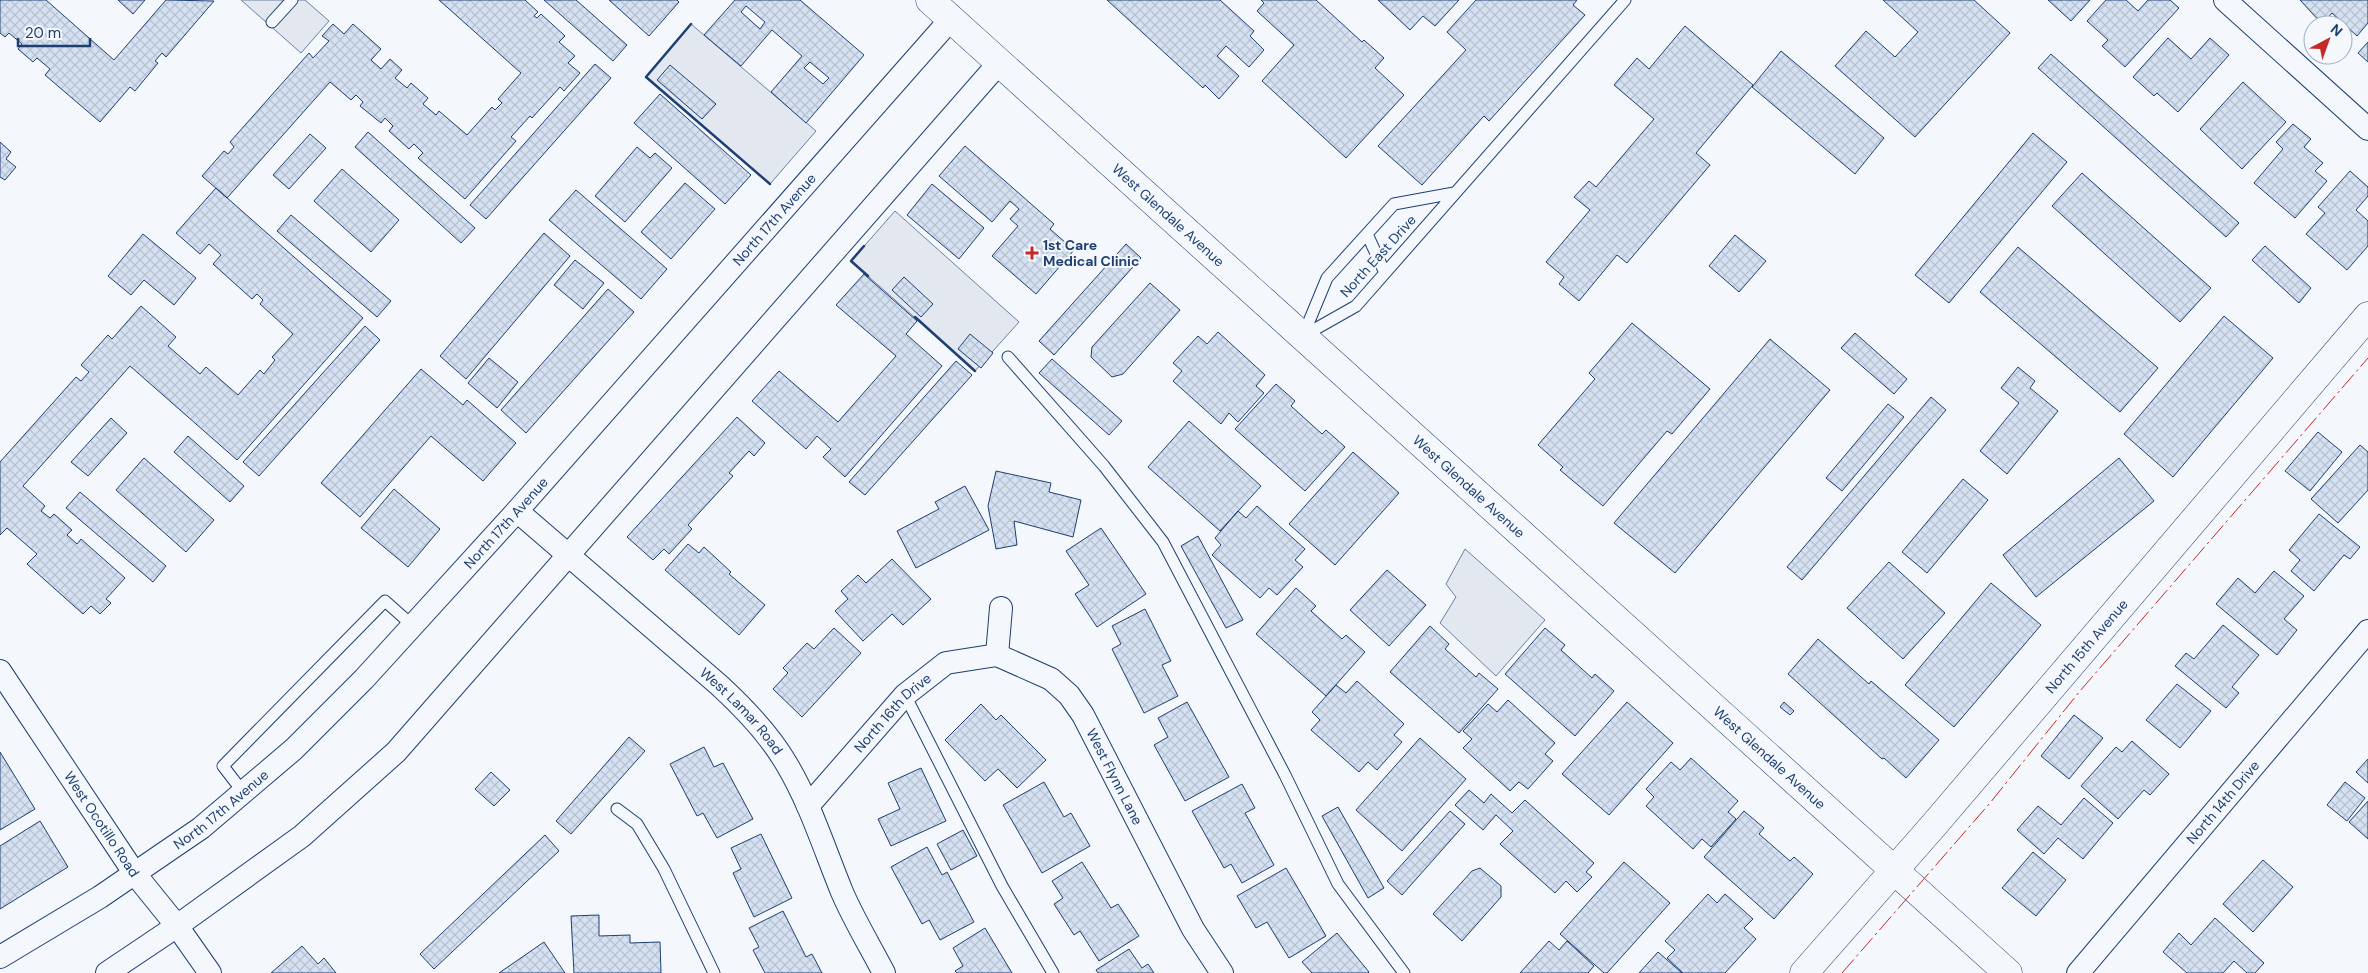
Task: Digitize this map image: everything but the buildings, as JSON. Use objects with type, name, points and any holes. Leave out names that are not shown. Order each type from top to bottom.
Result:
[{"type":"main road","name":"West Glendale Avenue","points":[[930,0],[2008,973]]},
{"type":"main road","name":"North 15th Avenue","points":[[1804,973],[1894,871],[2368,316]]},
{"type":"street","points":[[2225,0],[2368,128]]},
{"type":"street","name":"North 17th Avenue","points":[[0,957],[36,937],[135,874],[201,828],[315,728],[364,679],[517,511],[951,19]]},
{"type":"street","points":[[107,973],[177,926],[302,836],[396,752],[999,63]]},
{"type":"street","name":"West Lamar Road","points":[[517,511],[742,706],[786,762],[808,806],[843,894],[884,973]]},
{"type":"street","points":[[997,655],[1002,608]]},
{"type":"street","name":"North 14th Drive","points":[[2078,973],[2368,631]]},
{"type":"street","name":"North 16th Drive","points":[[808,806],[906,695],[946,663],[997,655]]},
{"type":"street","name":"West Flynn Lane","points":[[997,655],[1026,666],[1051,679],[1069,695],[1083,716],[1193,929],[1222,973]]},
{"type":"street","name":"West Ocotillo Road","points":[[0,671],[135,874],[177,926],[210,973]]},
{"type":"lane","points":[[272,22],[292,0]]},
{"type":"lane","name":"North East Drive","points":[[1303,337],[1356,306],[1625,0]]},
{"type":"lane","name":"North East Drive","points":[[1303,337],[1327,278],[1394,204],[1454,194]]},
{"type":"lane","points":[[1367,234],[1385,272]]},
{"type":"lane","points":[[1008,357],[1104,466],[1163,542],[1285,775],[1338,884],[1404,973]]},
{"type":"lane","points":[[243,792],[223,766],[385,601],[413,626]]},
{"type":"lane","points":[[906,695],[1002,886],[1053,973]]},
{"type":"lane","points":[[617,809],[637,824],[664,869],[714,973]]},
{"type":"shaded area","points":[[241,0],[305,0],[329,21],[301,53]]},
{"type":"shaded area","points":[[691,24],[816,131],[770,184],[646,77]]},
{"type":"shaded area","points":[[895,211],[1019,322],[975,371],[851,261]]},
{"type":"shaded area","points":[[1465,549],[1545,620],[1496,676],[1440,623],[1456,597],[1446,584]]},
{"type":"wall","points":[[691,24],[646,77],[770,184]]},
{"type":"wall","points":[[864,246],[851,261],[868,276]]},
{"type":"wall","points":[[915,317],[975,371]]},
{"type":"power","points":[[1842,973],[1990,803],[2080,691],[2368,358]]},
{"type":"place","name":"1st Care Medical Clinic","points":[[1032,253]]}]
